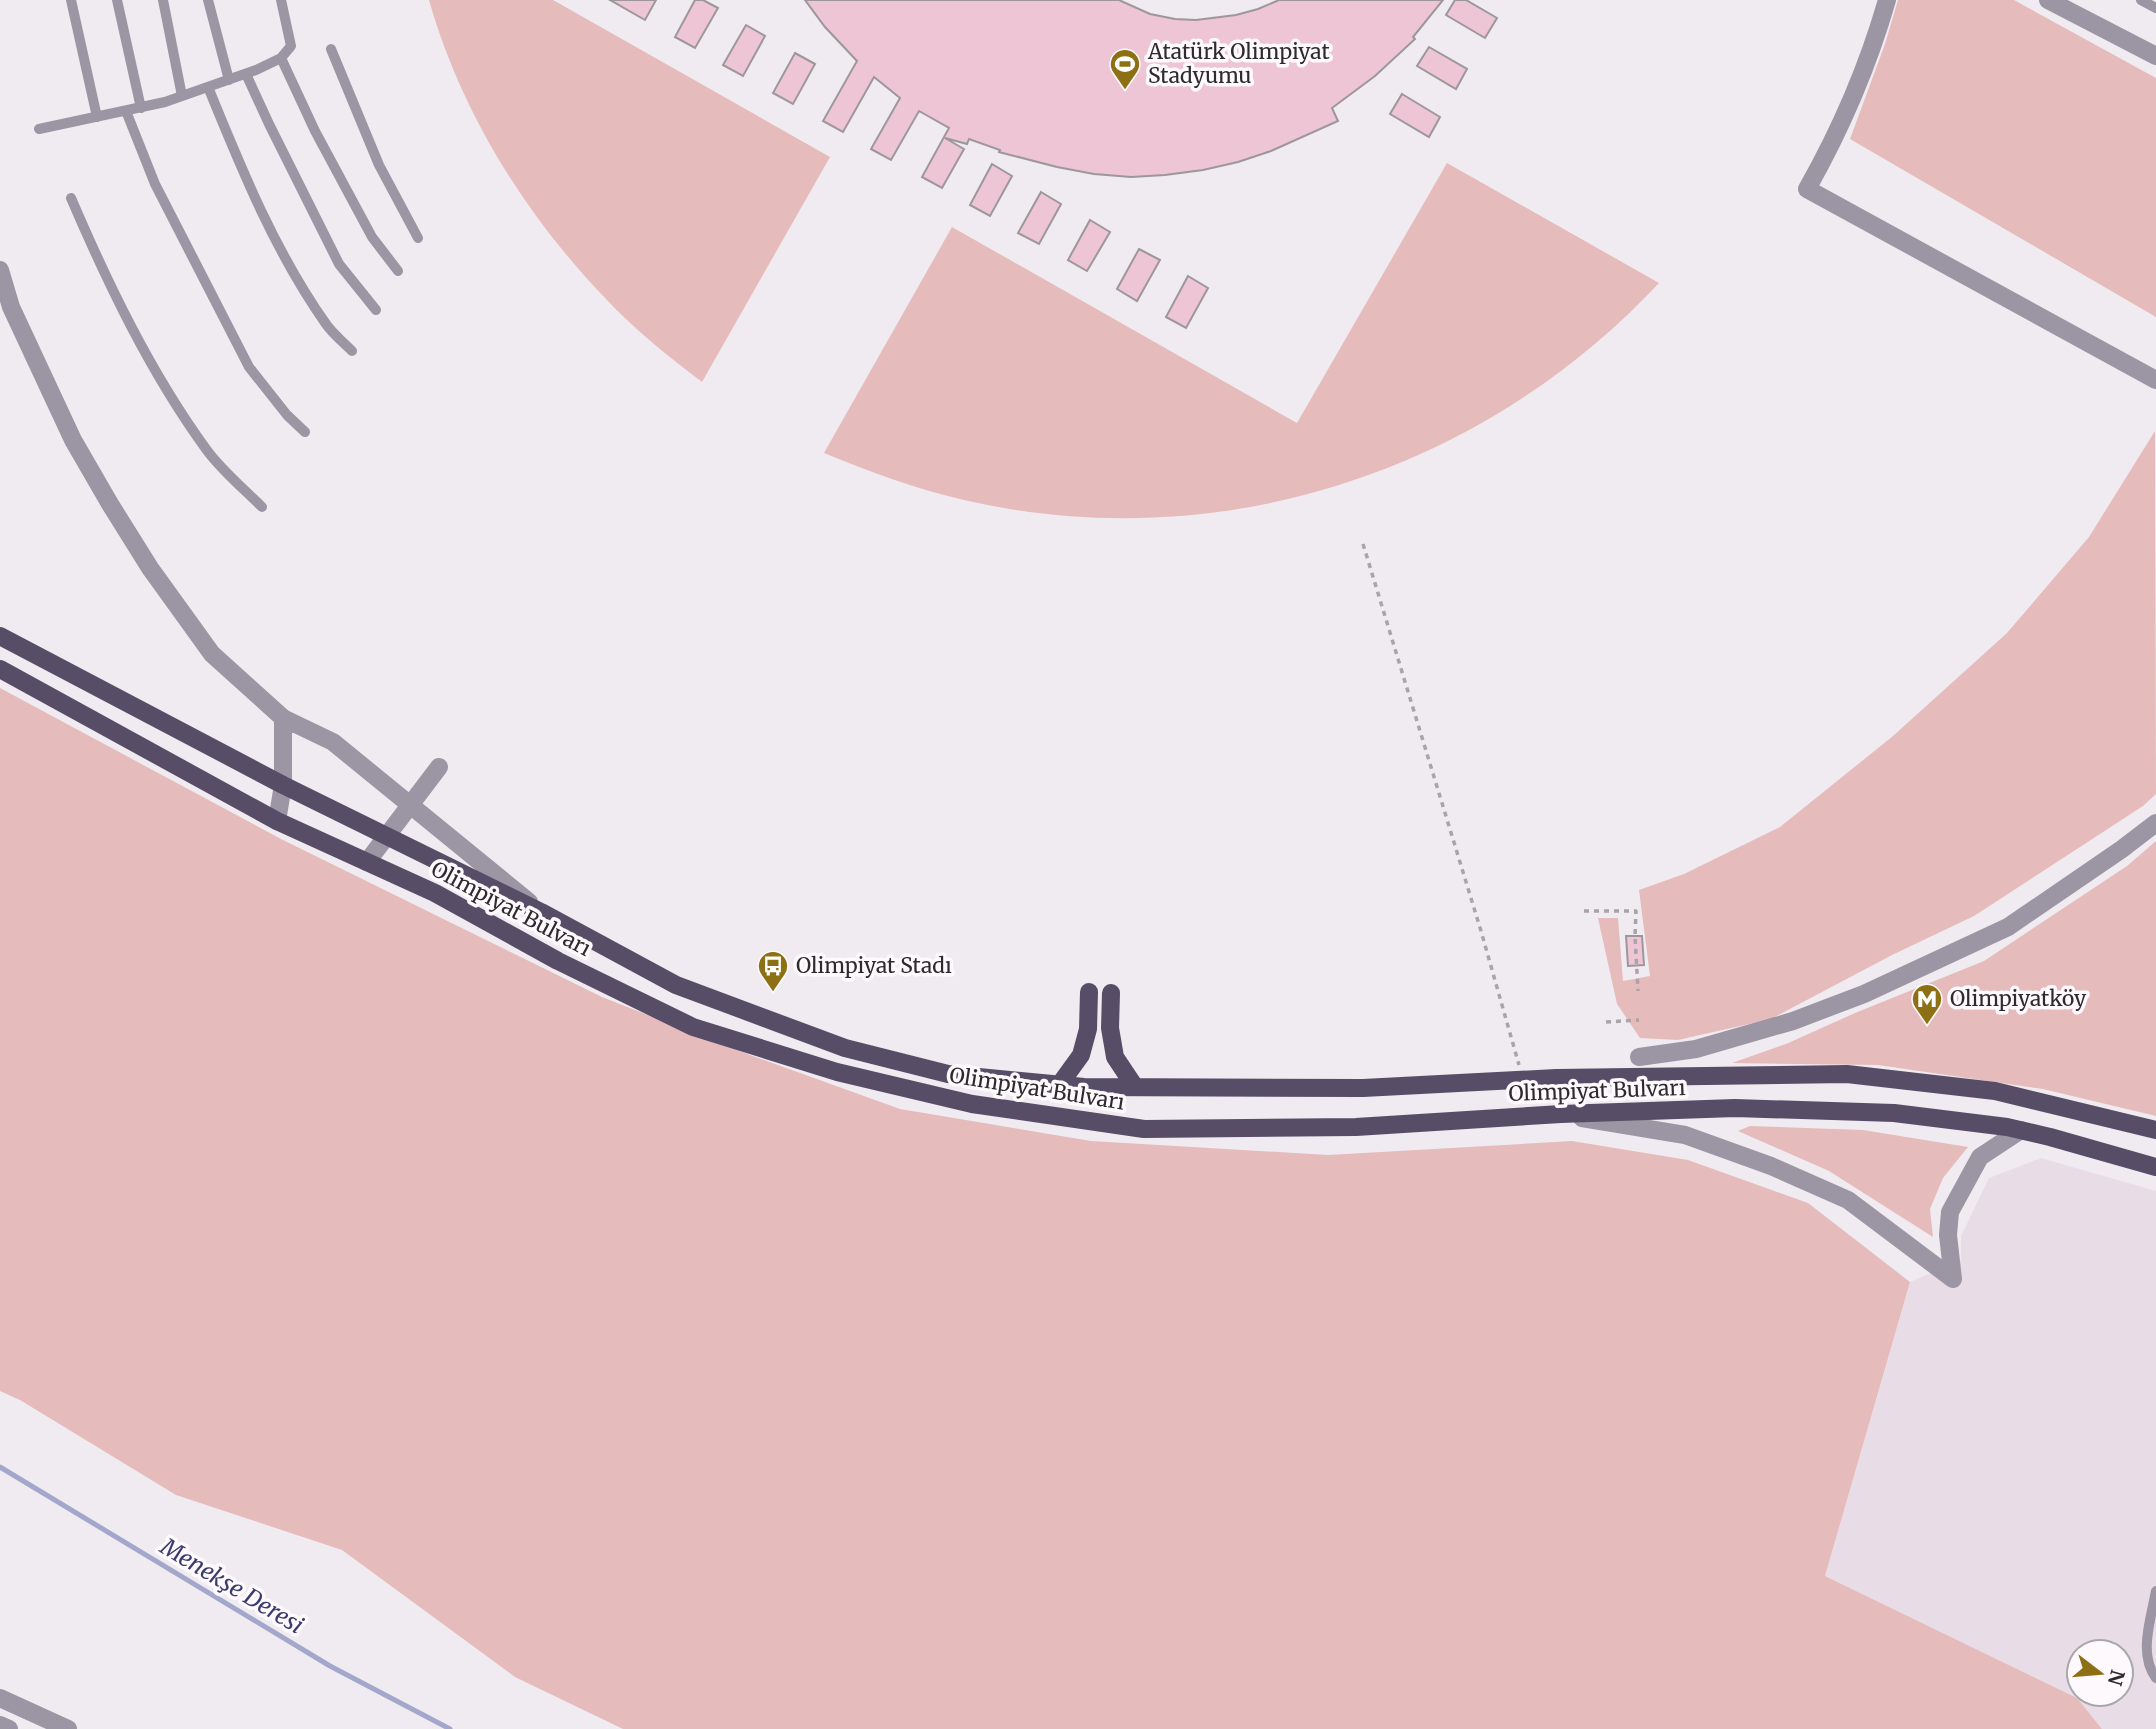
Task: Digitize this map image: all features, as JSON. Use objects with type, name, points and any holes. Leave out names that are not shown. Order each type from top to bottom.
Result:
[{"type":"main road","name":"Olimpiyat Bulvarı","points":[[0,636],[283,785],[541,912],[676,985],[845,1048],[948,1074],[1060,1084],[1135,1087],[1363,1088],[1523,1080],[1847,1073],[1995,1091],[2156,1130]]},
{"type":"main road","name":"Olimpiyat Bulvarı","points":[[0,669],[277,821],[435,893],[558,961],[694,1027],[837,1072],[972,1104],[1143,1129],[1356,1127],[1561,1114],[1735,1108],[1894,1113],[2021,1130],[2156,1167]]},
{"type":"main road","points":[[1060,1084],[1081,1055],[1088,1029],[1089,992]]},
{"type":"main road","points":[[1111,993],[1110,1028],[1115,1058],[1135,1087]]},
{"type":"street","points":[[1887,0],[1877,36],[1854,97],[1807,189],[2156,380]]},
{"type":"street","points":[[2048,0],[2156,56]]},
{"type":"street","points":[[0,270],[11,307],[68,428],[137,547],[212,654],[283,718],[333,742],[541,912]]},
{"type":"street","points":[[277,821],[283,785],[283,718]]},
{"type":"street","points":[[367,862],[439,767]]},
{"type":"street","points":[[1639,1057],[1708,1045],[1793,1021],[1864,994],[2008,927],[2156,823]]},
{"type":"street","points":[[1561,1114],[1685,1135],[1771,1166],[1848,1200],[1953,1279],[1948,1235],[1950,1212],[1980,1157],[2021,1130]]},
{"type":"street","points":[[0,1698],[68,1729]]},
{"type":"street","points":[[0,1725],[9,1729]]},
{"type":"lane","points":[[71,0],[97,117]]},
{"type":"lane","points":[[117,0],[141,108]]},
{"type":"lane","points":[[163,0],[182,96]]},
{"type":"lane","points":[[208,0],[229,80]]},
{"type":"lane","points":[[39,129],[141,108],[182,96],[246,74],[281,58],[291,46],[281,0]]},
{"type":"lane","points":[[2141,0],[2156,8]]},
{"type":"lane","points":[[331,48],[379,164],[418,238]]},
{"type":"lane","points":[[281,58],[315,131],[365,225],[398,271]]},
{"type":"lane","points":[[246,74],[340,264],[376,310]]},
{"type":"lane","points":[[208,87],[237,160],[287,260],[327,326],[352,351]]},
{"type":"lane","points":[[125,111],[156,184],[249,367],[286,415],[305,432]]},
{"type":"lane","points":[[71,198],[124,311],[182,413],[207,451],[262,507]]},
{"type":"lane","points":[[2156,1591],[2146,1644],[2151,1671],[2156,1678]]},
{"type":"path","points":[[1363,544],[1481,931],[1523,1080]]},
{"type":"path","points":[[1584,911],[1636,911],[1638,991]]},
{"type":"path","points":[[1606,1021],[1639,1020]]},
{"type":"shaded area","points":[[429,0],[553,0],[830,157],[702,382],[652,343],[606,299],[576,267],[523,197],[478,122],[442,42]]},
{"type":"shaded area","points":[[1898,0],[2014,0],[2156,78],[2156,317],[1850,139]]},
{"type":"shaded area","points":[[1447,163],[1659,283],[1589,349],[1512,405],[1429,450],[1341,485],[1249,507],[1155,518],[1060,515],[964,500],[893,480],[824,453],[952,227],[1297,423]]},
{"type":"shaded area","points":[[2155,431],[2156,794],[2143,806],[1974,916],[1892,955],[1771,1019],[1678,1040],[1640,1038],[1617,1004],[1598,918],[1618,918],[1623,981],[1650,976],[1639,890],[1684,874],[1780,827],[1893,736],[2007,633],[2089,537]]},
{"type":"shaded area","points":[[0,688],[281,839],[602,997],[750,1055],[900,1109],[1091,1141],[1328,1155],[1572,1141],[1688,1160],[1808,1203],[1910,1282],[1825,1576],[2065,1692],[2065,1708],[2085,1708],[2102,1729],[623,1729],[515,1677],[342,1550],[176,1495],[20,1400],[0,1391]]},
{"type":"shaded area","points":[[2156,841],[2156,1116],[2043,1089],[1878,1065],[1732,1063],[1786,1044],[1984,961],[2127,866]]},
{"type":"shaded area","points":[[1750,1126],[1863,1130],[1968,1147],[1943,1178],[1930,1209],[1933,1237],[1829,1171],[1738,1131]]},
{"type":"shaded area","points":[[2041,1158],[2156,1191],[2156,1729],[2102,1729],[2085,1708],[2135,1708],[2135,1638],[2065,1638],[2065,1692],[1825,1576],[1910,1282],[1961,1260],[1961,1236],[1989,1178]]},
{"type":"building","points":[[610,0],[656,0],[645,20]]},
{"type":"building","points":[[695,0],[703,0],[718,8],[695,48],[675,37]]},
{"type":"building","name":"Atatürk Olimpiyat Stadyumu","points":[[805,0],[1119,0],[1150,14],[1196,20],[1236,15],[1279,0],[1443,0],[1413,37],[1415,39],[1375,76],[1332,108],[1338,121],[1271,151],[1203,170],[1131,177],[1057,167],[999,152],[1000,150],[969,139],[967,144],[945,138],[964,149],[942,188],[922,177],[949,128],[919,111],[891,160],[871,149],[900,98],[874,77],[843,132],[823,121],[857,61],[825,27]]},
{"type":"building","points":[[1455,0],[1466,0],[1497,18],[1485,38],[1446,15]]},
{"type":"building","points":[[746,25],[765,36],[743,76],[723,65]]},
{"type":"building","points":[[1429,47],[1467,69],[1456,89],[1417,66]]},
{"type":"building","points":[[795,53],[815,64],[793,104],[773,93]]},
{"type":"building","points":[[1402,94],[1440,117],[1429,137],[1390,114]]},
{"type":"building","points":[[992,164],[1012,176],[990,216],[970,205]]},
{"type":"building","points":[[1041,192],[1061,204],[1039,244],[1018,233]]},
{"type":"building","points":[[1090,220],[1110,232],[1087,271],[1068,260]]},
{"type":"building","points":[[1139,249],[1160,260],[1137,301],[1117,289]]},
{"type":"building","points":[[1188,276],[1208,288],[1186,328],[1166,317]]},
{"type":"building","points":[[1626,936],[1642,936],[1644,965],[1628,966]]},
{"type":"waterway","name":"Menekşe Deresi","points":[[0,1467],[330,1666],[450,1729]]},
{"type":"place","name":"Atatürk Olimpiyat Stadyumu","points":[[1125,91]]},
{"type":"place","name":"Olimpiyat Stadı","points":[[773,993]]},
{"type":"place","name":"Olimpiyatköy","points":[[1927,1026]]}]
